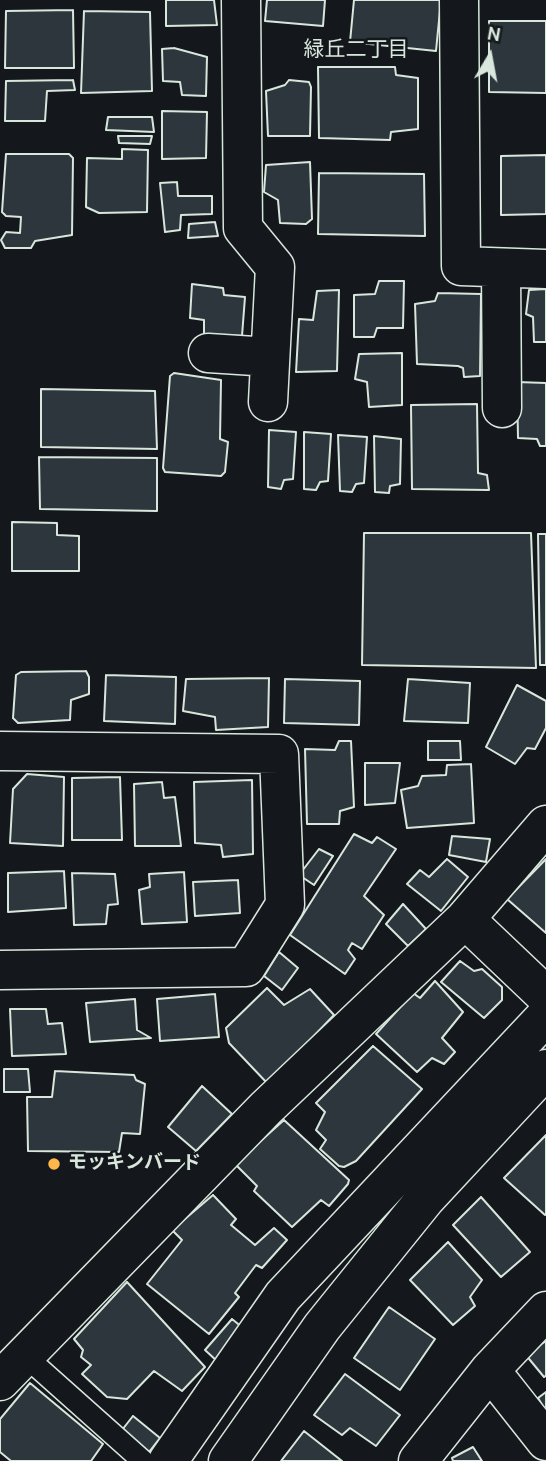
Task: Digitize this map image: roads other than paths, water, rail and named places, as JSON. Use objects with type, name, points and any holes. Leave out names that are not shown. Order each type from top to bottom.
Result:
[{"type":"street","points":[[241,0],[243,228],[275,267],[268,402]]},
{"type":"street","points":[[458,0],[461,266],[546,269]]},
{"type":"street","points":[[501,268],[502,408]]},
{"type":"street","points":[[208,354],[270,357]]},
{"type":"street","points":[[0,751],[279,754],[285,905],[246,967],[0,970]]},
{"type":"street","points":[[12,1368],[266,1108],[465,919],[546,825]]},
{"type":"street","points":[[465,919],[546,996]]},
{"type":"street","points":[[168,1461],[283,1296],[546,1016]]},
{"type":"street","points":[[228,1461],[323,1327],[426,1198],[546,1069]]},
{"type":"street","points":[[418,1461],[490,1370],[546,1311]]},
{"type":"street","points":[[490,1370],[546,1441]]},
{"type":"lane","points":[[12,1368],[143,1461]]},
{"type":"place","name":"モッキンバード","points":[[54,1164]]},
{"type":"district","name":"緑丘二丁目","points":[[356,52]]}]
